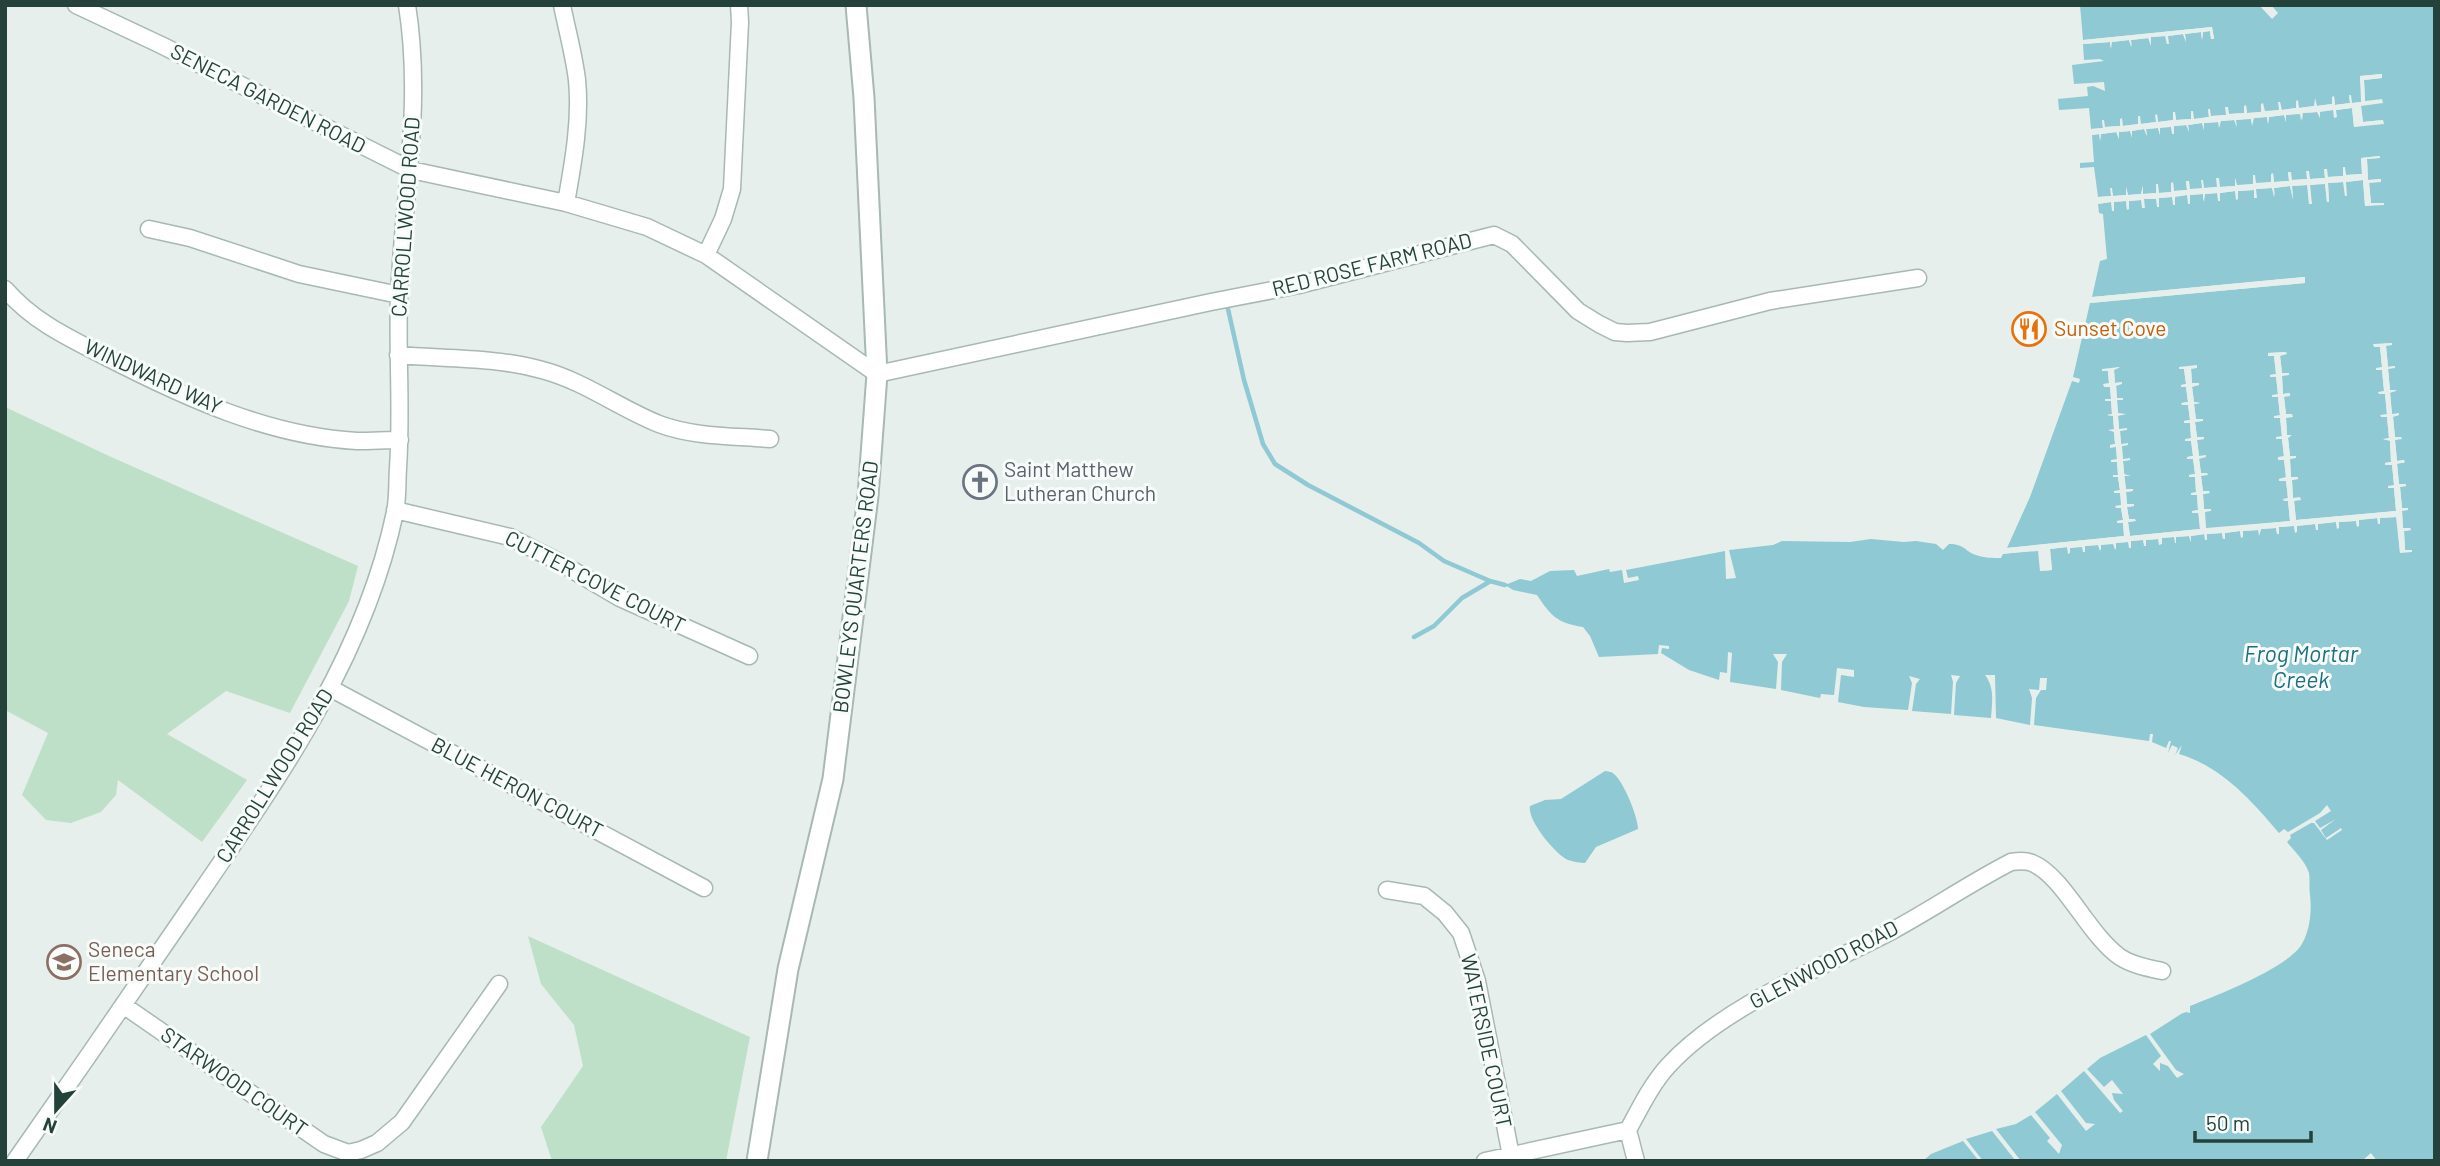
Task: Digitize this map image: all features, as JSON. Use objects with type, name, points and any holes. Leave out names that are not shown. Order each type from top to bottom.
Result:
[{"type":"street","name":"SENECA GARDEN ROAD","points":[[76,5],[411,170],[566,203],[647,227],[706,255],[877,374]]},
{"type":"street","name":"CARROLLWOOD ROAD","points":[[15,1161],[233,845],[302,739],[365,614],[395,510],[400,440],[399,295],[414,124],[411,30],[407,5]]},
{"type":"street","points":[[562,5],[577,79],[573,163],[566,203]]},
{"type":"street","points":[[706,255],[723,219],[732,188],[739,5]]},
{"type":"street","name":"BOWLEYS QUARTERS ROAD","points":[[757,1161],[788,969],[833,779],[868,496],[877,374],[864,99],[856,5]]},
{"type":"street","points":[[149,229],[190,238],[299,274],[399,295]]},
{"type":"street","name":"RED ROSE FARM ROAD","points":[[877,374],[1299,285],[1494,235],[1512,244],[1578,311],[1615,332],[1650,332],[1770,301],[1918,278]]},
{"type":"street","name":"WINDWARD WAY","points":[[5,289],[38,321],[207,405],[319,436],[358,441],[400,440]]},
{"type":"street","points":[[398,355],[451,359],[487,358],[545,370],[580,383],[629,411],[662,425],[687,432],[770,439]]},
{"type":"street","name":"CUTTER COVE COURT","points":[[395,510],[510,537],[620,598],[749,656]]},
{"type":"street","name":"BLUE HERON COURT","points":[[330,688],[704,888]]},
{"type":"street","name":"GLENWOOD ROAD","points":[[1628,1130],[1666,1068],[1682,1052],[1733,1014],[1889,932],[2011,862],[2029,862],[2044,870],[2066,893],[2090,928],[2120,957],[2137,965],[2162,971]]},
{"type":"street","name":"WATERSIDE COURT","points":[[1387,890],[1424,896],[1445,913],[1461,933],[1477,981],[1511,1158]]},
{"type":"street","name":"STARWOOD COURT","points":[[123,1005],[324,1144],[347,1157],[377,1143],[401,1122],[499,984]]},
{"type":"street","points":[[1485,1161],[1511,1158],[1628,1130],[1636,1161]]},
{"type":"green space","points":[[5,407],[358,566],[349,601],[290,713],[226,691],[167,734],[247,780],[202,842],[118,780],[116,795],[101,812],[71,823],[46,820],[22,795],[48,733],[5,710]]},
{"type":"green space","points":[[528,936],[750,1037],[726,1161],[552,1161],[541,1127],[583,1066],[574,1025],[541,984]]},
{"type":"water","name":"Frog Mortar Creek","points":[[2080,5],[2259,5],[2272,19],[2278,13],[2271,5],[2435,5],[2435,1161],[2377,1161],[2371,1153],[2365,1161],[2021,1161],[1996,1129],[2016,1124],[2031,1115],[2050,1138],[2047,1141],[2059,1154],[2062,1145],[2035,1112],[2057,1094],[2086,1131],[2095,1124],[2086,1123],[2061,1091],[2084,1071],[2120,1113],[2123,1111],[2112,1093],[2123,1094],[2112,1080],[2104,1087],[2087,1069],[2100,1058],[2146,1035],[2161,1056],[2153,1064],[2160,1071],[2160,1063],[2168,1066],[2177,1078],[2184,1074],[2176,1070],[2150,1034],[2181,1014],[2190,1013],[2190,1006],[2265,973],[2300,947],[2308,929],[2310,915],[2309,873],[2287,842],[2291,838],[2290,835],[2311,823],[2314,823],[2327,840],[2342,830],[2341,828],[2326,838],[2321,830],[2336,819],[2320,828],[2315,821],[2331,811],[2327,805],[2320,813],[2288,832],[2284,829],[2279,833],[2235,786],[2209,767],[2179,754],[2182,745],[2175,755],[2178,748],[2172,745],[2168,753],[2171,741],[2166,748],[2152,742],[2153,734],[2150,734],[2149,741],[2034,725],[2036,698],[2041,690],[2046,690],[2047,678],[2040,678],[2039,690],[2029,689],[2032,698],[2030,725],[1996,718],[1995,675],[1985,675],[1992,690],[1991,718],[1954,715],[1956,683],[1960,676],[1951,675],[1951,714],[1912,711],[1916,684],[1920,679],[1909,676],[1912,683],[1908,710],[1864,707],[1838,702],[1841,675],[1854,677],[1854,670],[1837,668],[1834,695],[1821,694],[1820,698],[1781,690],[1782,662],[1787,654],[1773,654],[1778,662],[1776,689],[1730,682],[1732,653],[1728,652],[1727,673],[1720,672],[1719,680],[1689,670],[1661,653],[1662,648],[1669,649],[1669,646],[1659,645],[1658,654],[1599,657],[1583,627],[1556,617],[1537,595],[1513,590],[1505,585],[1520,579],[1531,581],[1550,571],[1574,570],[1577,576],[1609,569],[1610,572],[1622,570],[1624,583],[1639,580],[1638,576],[1628,578],[1626,570],[1725,551],[1726,579],[1736,578],[1729,550],[1773,545],[1782,541],[1916,541],[1936,544],[1943,550],[1949,544],[1958,545],[1976,555],[1995,558],[2001,558],[2003,554],[2039,550],[2041,571],[2052,570],[2050,549],[2068,547],[2068,553],[2070,548],[2083,546],[2084,552],[2085,546],[2098,545],[2100,551],[2100,545],[2113,543],[2115,550],[2115,543],[2128,542],[2131,547],[2130,541],[2143,540],[2146,546],[2146,540],[2159,539],[2162,544],[2161,538],[2174,537],[2176,542],[2176,537],[2189,536],[2191,542],[2191,536],[2205,534],[2207,540],[2206,534],[2222,533],[2223,538],[2224,533],[2240,531],[2241,537],[2242,531],[2259,530],[2259,535],[2261,529],[2276,528],[2279,534],[2279,527],[2294,526],[2295,532],[2296,526],[2315,524],[2318,530],[2317,524],[2336,522],[2337,528],[2338,522],[2356,521],[2357,526],[2358,520],[2378,518],[2378,524],[2379,518],[2397,517],[2400,552],[2405,550],[2404,531],[2411,530],[2403,528],[2402,510],[2408,508],[2402,508],[2400,487],[2406,484],[2399,484],[2397,463],[2404,463],[2404,460],[2397,461],[2395,440],[2402,438],[2395,438],[2393,416],[2399,416],[2392,414],[2390,392],[2397,391],[2390,390],[2388,369],[2394,366],[2388,367],[2386,346],[2391,343],[2373,345],[2380,346],[2382,367],[2376,370],[2382,370],[2384,391],[2378,393],[2385,393],[2387,415],[2381,415],[2387,417],[2389,438],[2383,440],[2390,440],[2391,462],[2385,463],[2392,464],[2394,485],[2388,488],[2394,488],[2396,511],[2296,520],[2294,500],[2300,500],[2293,498],[2292,480],[2298,479],[2291,478],[2290,459],[2296,457],[2290,456],[2288,438],[2291,435],[2287,436],[2286,417],[2292,414],[2286,415],[2284,397],[2289,393],[2283,394],[2282,375],[2288,375],[2282,373],[2280,355],[2286,352],[2268,353],[2274,355],[2276,374],[2270,375],[2276,376],[2278,395],[2272,396],[2278,397],[2280,416],[2274,418],[2280,417],[2282,437],[2276,437],[2282,439],[2284,457],[2278,458],[2284,459],[2286,478],[2279,479],[2286,480],[2288,499],[2282,501],[2288,501],[2290,521],[2206,529],[2204,512],[2211,509],[2204,509],[2203,494],[2209,493],[2203,491],[2201,476],[2208,474],[2201,473],[2199,458],[2205,457],[2199,456],[2197,440],[2204,439],[2197,438],[2195,422],[2202,419],[2196,420],[2194,404],[2200,403],[2194,402],[2192,386],[2199,383],[2192,384],[2191,368],[2184,369],[2186,384],[2181,385],[2186,387],[2188,402],[2182,405],[2188,404],[2190,420],[2184,423],[2190,423],[2191,438],[2186,441],[2191,440],[2193,456],[2187,457],[2193,458],[2195,474],[2189,475],[2195,476],[2196,492],[2191,495],[2197,494],[2198,510],[2193,511],[2198,512],[2200,529],[2130,536],[2128,522],[2135,521],[2129,520],[2127,507],[2134,506],[2127,505],[2126,492],[2133,491],[2126,490],[2123,461],[2130,460],[2123,459],[2121,446],[2127,445],[2121,444],[2120,431],[2127,429],[2119,429],[2118,415],[2125,415],[2118,413],[2117,400],[2122,398],[2117,398],[2116,385],[2122,382],[2115,383],[2114,370],[2120,367],[2102,370],[2108,371],[2109,384],[2104,386],[2110,386],[2111,399],[2105,401],[2111,401],[2112,414],[2107,415],[2113,416],[2114,430],[2109,430],[2114,431],[2115,444],[2110,447],[2116,447],[2117,460],[2111,461],[2117,462],[2118,475],[2113,475],[2118,477],[2120,491],[2114,491],[2120,492],[2122,505],[2116,507],[2121,508],[2123,520],[2117,521],[2123,523],[2124,536],[2007,548],[2030,497],[2072,381],[2079,383],[2080,379],[2073,377],[2090,303],[2305,283],[2304,277],[2092,297],[2100,261],[2107,259],[2103,214],[2099,213],[2098,204],[2111,202],[2114,211],[2113,202],[2126,201],[2127,209],[2129,201],[2141,200],[2144,208],[2144,199],[2157,198],[2157,206],[2159,198],[2172,197],[2175,205],[2174,196],[2188,195],[2189,204],[2190,195],[2203,194],[2204,202],[2205,194],[2218,193],[2219,201],[2220,193],[2235,191],[2237,200],[2238,191],[2254,190],[2255,198],[2256,189],[2272,188],[2274,197],[2274,188],[2290,186],[2293,199],[2292,186],[2308,185],[2311,203],[2310,185],[2325,183],[2329,202],[2328,183],[2344,182],[2345,196],[2346,182],[2363,180],[2365,206],[2384,204],[2371,204],[2369,182],[2381,182],[2381,179],[2368,180],[2367,159],[2379,156],[2361,158],[2362,174],[2346,175],[2344,167],[2344,176],[2327,177],[2324,169],[2325,178],[2310,179],[2307,171],[2307,179],[2292,180],[2288,172],[2289,181],[2274,182],[2273,174],[2272,182],[2255,184],[2253,176],[2253,184],[2237,186],[2235,178],[2235,186],[2219,187],[2219,179],[2217,187],[2204,188],[2202,180],[2202,189],[2189,189],[2186,181],[2187,190],[2174,191],[2173,183],[2172,192],[2159,193],[2156,185],[2156,193],[2143,194],[2143,186],[2141,194],[2128,195],[2126,187],[2126,195],[2113,196],[2111,188],[2111,196],[2098,197],[2094,167],[2080,168],[2080,163],[2094,162],[2092,135],[2100,134],[2101,141],[2101,134],[2117,132],[2119,139],[2119,132],[2130,131],[2132,137],[2131,131],[2144,129],[2147,136],[2146,129],[2158,128],[2160,135],[2160,127],[2172,127],[2174,133],[2174,126],[2187,125],[2189,132],[2188,125],[2202,123],[2204,130],[2204,123],[2219,122],[2220,128],[2220,121],[2235,120],[2236,127],[2236,120],[2251,118],[2252,125],[2253,118],[2267,117],[2268,124],[2269,117],[2284,115],[2286,122],[2286,115],[2301,113],[2303,121],[2302,113],[2318,112],[2320,118],[2319,111],[2334,110],[2335,118],[2336,110],[2352,108],[2354,127],[2383,120],[2363,122],[2361,106],[2365,101],[2364,80],[2382,78],[2381,74],[2360,76],[2362,102],[2352,103],[2349,95],[2350,103],[2335,105],[2334,97],[2332,104],[2316,106],[2316,99],[2315,106],[2299,108],[2296,101],[2296,108],[2281,110],[2280,102],[2279,110],[2264,112],[2261,104],[2262,112],[2247,113],[2246,106],[2244,113],[2229,114],[2226,107],[2226,115],[2211,116],[2208,110],[2209,117],[2194,119],[2191,111],[2191,119],[2176,120],[2175,112],[2174,120],[2158,122],[2157,115],[2156,122],[2140,124],[2138,117],[2139,124],[2122,126],[2121,119],[2120,126],[2105,127],[2102,121],[2103,128],[2091,129],[2089,108],[2059,110],[2058,99],[2088,96],[2087,87],[2093,86],[2105,91],[2104,82],[2074,84],[2072,65],[2104,61],[2084,60],[2083,44],[2110,42],[2111,49],[2111,42],[2129,40],[2131,47],[2131,40],[2149,38],[2151,45],[2151,37],[2166,36],[2167,44],[2168,36],[2183,34],[2186,42],[2185,34],[2201,32],[2202,40],[2203,32],[2210,31],[2211,39],[2214,38],[2212,27],[2083,40]]},
{"type":"water","points":[[1605,771],[1619,779],[1633,809],[1638,829],[1596,847],[1585,863],[1568,860],[1543,836],[1533,819],[1530,806],[1545,800],[1561,799]]},
{"type":"water","points":[[1992,1131],[2015,1161],[1983,1161],[1966,1139]]},
{"type":"water","points":[[1963,1141],[1979,1161],[1923,1161],[1931,1154]]},
{"type":"pier","points":[[2212,27],[2214,39],[2211,39],[2210,31],[2203,32],[2202,40],[2201,32],[2185,34],[2186,42],[2183,34],[2168,36],[2169,44],[2165,36],[2151,37],[2151,46],[2148,38],[2131,40],[2132,47],[2129,40],[2112,42],[2111,49],[2110,42],[2083,44],[2083,40]]},
{"type":"pier","points":[[2382,74],[2382,78],[2364,80],[2365,101],[2382,99],[2383,103],[2361,106],[2363,122],[2383,120],[2384,124],[2354,127],[2352,108],[2336,110],[2337,117],[2334,118],[2333,110],[2320,112],[2320,118],[2317,112],[2303,113],[2301,121],[2300,114],[2286,115],[2286,122],[2284,115],[2269,117],[2268,124],[2267,117],[2254,118],[2252,126],[2251,119],[2236,120],[2237,127],[2234,120],[2221,121],[2219,128],[2218,122],[2204,123],[2204,130],[2202,123],[2188,125],[2189,132],[2186,125],[2174,126],[2174,134],[2171,127],[2160,128],[2160,135],[2158,128],[2146,129],[2147,136],[2144,129],[2132,131],[2132,138],[2130,131],[2119,132],[2119,139],[2116,132],[2101,134],[2100,141],[2099,134],[2092,135],[2091,129],[2103,128],[2102,120],[2105,127],[2120,126],[2122,118],[2123,126],[2138,124],[2138,116],[2141,124],[2156,122],[2157,114],[2158,122],[2173,120],[2173,112],[2176,120],[2191,119],[2191,111],[2194,119],[2209,117],[2208,109],[2211,116],[2226,115],[2225,107],[2228,107],[2229,114],[2244,113],[2246,105],[2247,113],[2261,112],[2263,103],[2265,111],[2279,110],[2278,102],[2282,110],[2296,108],[2298,100],[2299,108],[2314,106],[2315,98],[2317,106],[2332,104],[2334,96],[2335,105],[2350,103],[2349,95],[2352,103],[2361,102],[2360,76]]},
{"type":"pier","points":[[2380,156],[2367,159],[2368,180],[2381,179],[2381,182],[2369,183],[2371,203],[2384,205],[2365,206],[2363,180],[2346,182],[2347,196],[2343,182],[2328,183],[2329,202],[2325,184],[2310,185],[2312,204],[2309,204],[2307,185],[2292,186],[2293,200],[2290,186],[2274,188],[2275,197],[2272,188],[2256,189],[2257,198],[2254,198],[2254,190],[2238,191],[2236,200],[2235,191],[2220,193],[2220,201],[2217,193],[2205,194],[2203,202],[2203,194],[2190,195],[2190,204],[2187,195],[2175,197],[2175,205],[2172,197],[2159,198],[2159,207],[2156,199],[2144,199],[2145,208],[2142,208],[2141,200],[2129,201],[2127,210],[2126,201],[2114,202],[2114,211],[2111,202],[2098,204],[2098,197],[2111,196],[2110,188],[2113,196],[2126,195],[2126,187],[2128,195],[2141,194],[2143,186],[2143,194],[2156,193],[2156,184],[2159,193],[2171,192],[2173,182],[2174,191],[2187,190],[2186,181],[2189,181],[2190,189],[2202,188],[2201,180],[2204,188],[2217,187],[2216,178],[2219,178],[2220,187],[2235,186],[2235,178],[2237,185],[2253,184],[2253,175],[2256,183],[2271,182],[2273,173],[2274,182],[2289,181],[2288,172],[2291,172],[2292,180],[2307,179],[2306,171],[2309,171],[2310,179],[2325,178],[2324,169],[2327,169],[2328,177],[2343,176],[2343,167],[2346,175],[2362,174],[2361,158]]},
{"type":"pier","points":[[2305,277],[2305,283],[2090,303],[2092,297]]},
{"type":"pier","points":[[2392,343],[2386,346],[2388,367],[2395,366],[2388,369],[2390,390],[2397,390],[2390,393],[2392,414],[2399,413],[2393,417],[2395,437],[2402,439],[2395,440],[2397,461],[2405,462],[2397,464],[2399,484],[2406,484],[2400,487],[2402,508],[2408,508],[2402,511],[2403,528],[2411,530],[2404,531],[2405,550],[2412,552],[2400,553],[2396,517],[2380,518],[2380,524],[2377,518],[2359,520],[2357,527],[2356,521],[2339,522],[2337,529],[2336,522],[2318,524],[2318,530],[2315,524],[2297,526],[2295,533],[2294,526],[2279,527],[2279,534],[2276,528],[2261,529],[2259,536],[2258,530],[2243,531],[2241,538],[2240,531],[2225,533],[2225,539],[2222,533],[2207,534],[2207,540],[2204,534],[2191,536],[2191,542],[2189,536],[2176,537],[2176,543],[2174,537],[2162,538],[2162,544],[2159,545],[2158,539],[2146,540],[2146,546],[2143,540],[2131,541],[2131,548],[2128,542],[2116,543],[2116,550],[2113,544],[2101,545],[2101,551],[2098,545],[2085,546],[2085,552],[2082,547],[2070,548],[2068,554],[2067,547],[2050,549],[2052,570],[2040,571],[2038,551],[1999,554],[2004,550],[2005,542],[2006,548],[2124,536],[2123,523],[2117,523],[2123,520],[2121,508],[2115,506],[2121,505],[2120,493],[2114,493],[2120,490],[2118,477],[2113,477],[2118,475],[2117,462],[2111,462],[2117,459],[2116,447],[2110,448],[2110,445],[2115,444],[2114,432],[2108,430],[2114,429],[2113,416],[2107,415],[2112,414],[2111,401],[2105,401],[2111,399],[2110,387],[2104,387],[2103,384],[2109,383],[2108,371],[2102,371],[2120,367],[2114,370],[2115,383],[2122,382],[2116,386],[2117,398],[2123,398],[2117,400],[2118,413],[2126,414],[2118,416],[2119,429],[2127,428],[2120,431],[2121,444],[2128,443],[2122,446],[2123,459],[2130,458],[2123,461],[2124,474],[2131,476],[2124,476],[2126,489],[2133,489],[2126,492],[2127,504],[2134,504],[2127,507],[2129,519],[2136,521],[2128,522],[2130,536],[2200,529],[2199,513],[2192,513],[2198,510],[2197,495],[2191,495],[2196,492],[2195,477],[2189,475],[2195,474],[2193,459],[2187,459],[2193,456],[2191,441],[2185,441],[2191,438],[2190,423],[2184,423],[2190,420],[2188,405],[2181,403],[2188,402],[2186,387],[2181,387],[2186,384],[2184,369],[2179,369],[2197,365],[2197,368],[2191,369],[2192,383],[2199,383],[2192,387],[2194,402],[2201,403],[2194,404],[2196,419],[2203,419],[2195,422],[2197,437],[2204,437],[2197,440],[2199,456],[2206,455],[2199,459],[2201,473],[2208,475],[2201,476],[2203,491],[2210,493],[2203,494],[2204,509],[2211,509],[2205,512],[2206,528],[2290,521],[2288,501],[2282,499],[2288,498],[2286,481],[2279,481],[2286,477],[2284,460],[2278,460],[2278,457],[2284,456],[2282,439],[2276,439],[2282,436],[2280,418],[2274,418],[2280,415],[2278,397],[2272,397],[2278,394],[2276,377],[2270,377],[2276,374],[2274,356],[2268,356],[2268,353],[2287,354],[2280,356],[2282,373],[2289,373],[2282,376],[2283,394],[2290,393],[2290,396],[2284,397],[2286,414],[2292,414],[2293,417],[2286,418],[2287,435],[2292,435],[2288,438],[2290,456],[2296,456],[2290,459],[2291,477],[2298,477],[2292,480],[2293,498],[2300,497],[2301,500],[2294,501],[2296,520],[2396,511],[2394,488],[2388,488],[2394,485],[2392,465],[2385,465],[2391,462],[2390,441],[2383,439],[2389,438],[2387,417],[2380,415],[2387,414],[2385,394],[2378,392],[2384,391],[2382,370],[2376,370],[2382,367],[2380,347],[2374,347],[2373,344]]},
{"type":"waterway","points":[[1228,309],[1244,380],[1263,444],[1275,464],[1308,485],[1419,543],[1444,561],[1505,585]]},
{"type":"waterway","points":[[1414,637],[1434,626],[1462,598],[1489,582]]},
{"type":"place","name":"Sunset Cove","points":[[2029,329]]},
{"type":"place","name":"Saint Matthew Lutheran Church","points":[[980,482]]},
{"type":"place","name":"Seneca Elementary School","points":[[64,962]]}]
